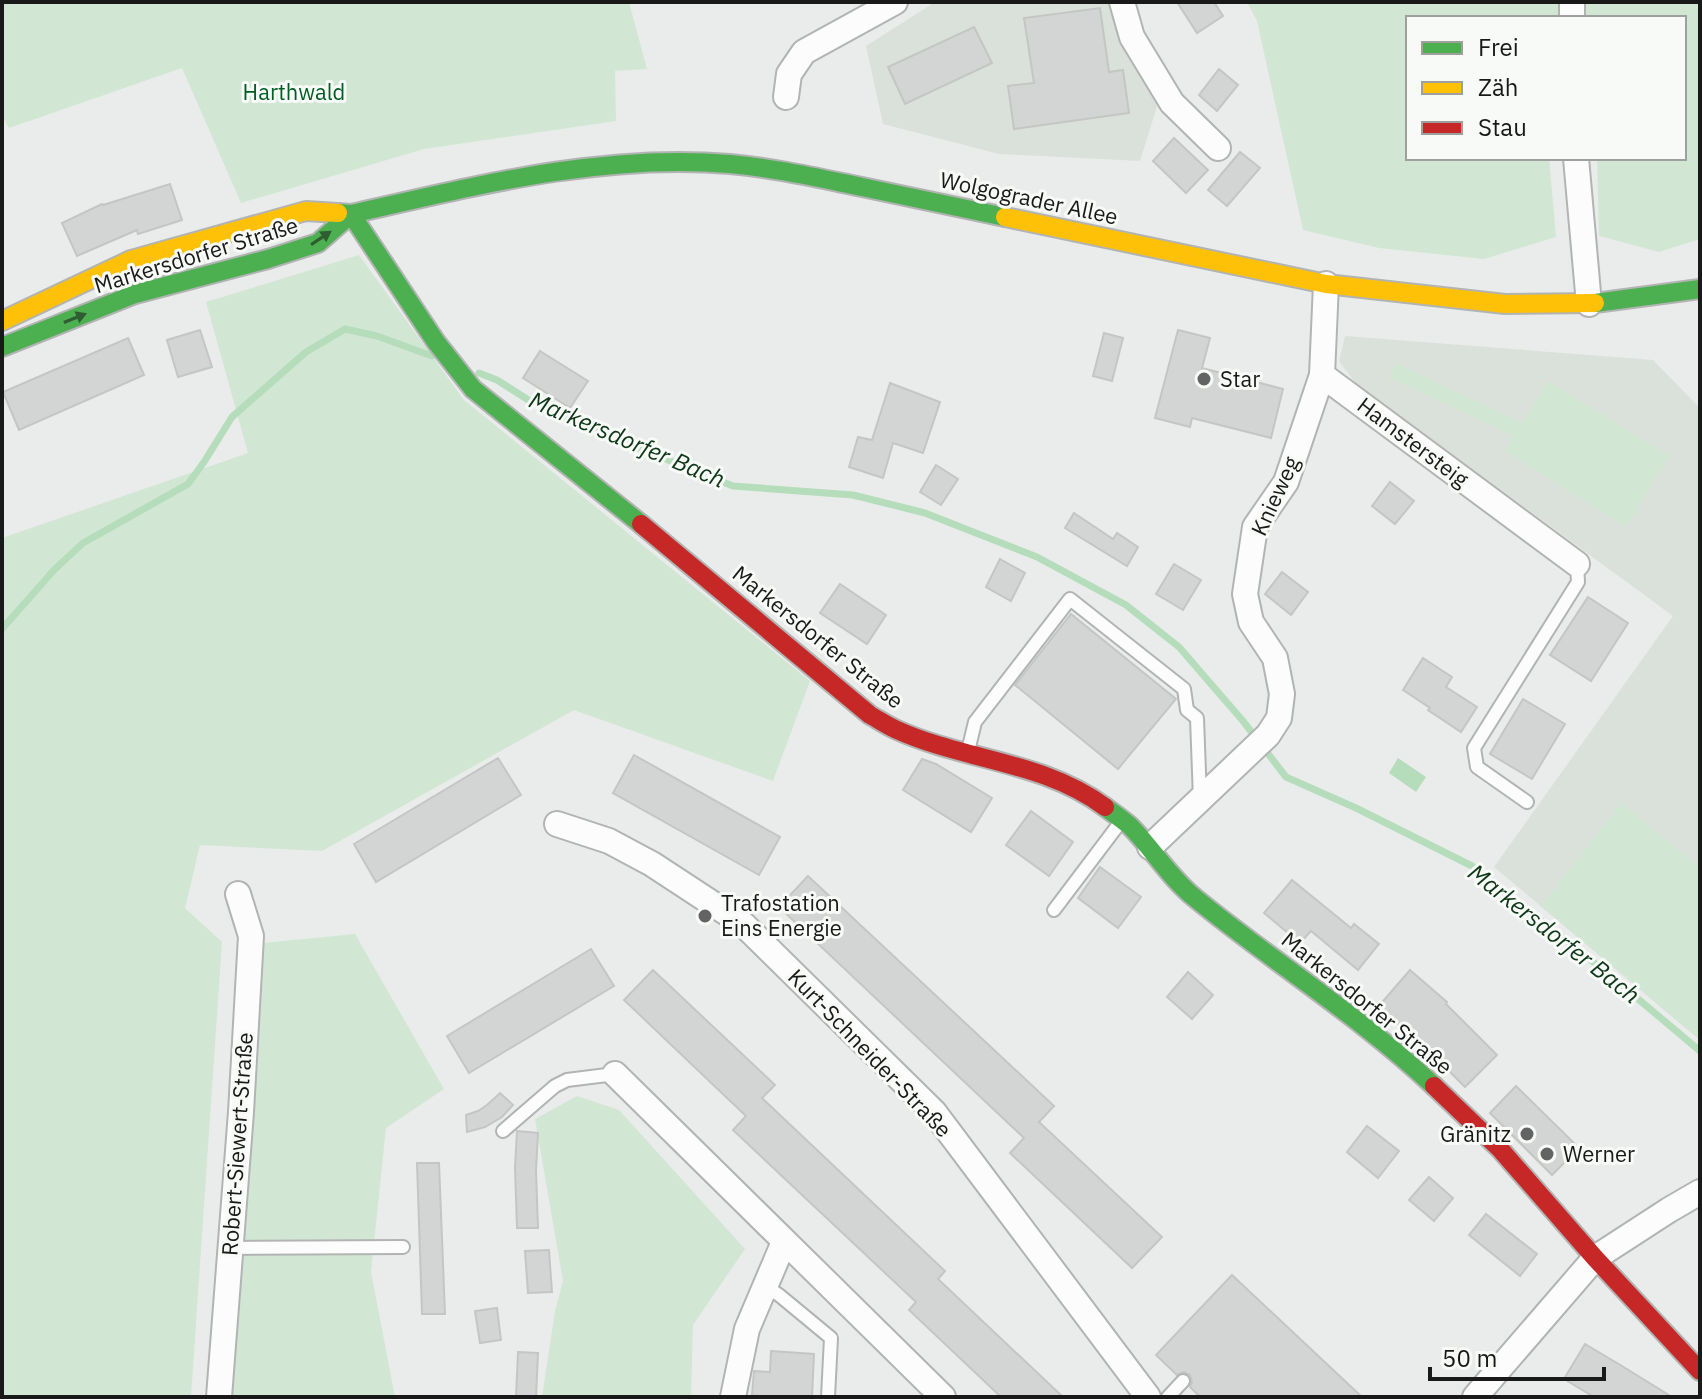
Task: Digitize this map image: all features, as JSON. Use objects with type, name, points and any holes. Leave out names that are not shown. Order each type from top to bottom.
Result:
[{"type":"main road","name":"Wolgograder Allee","points":[[351,214],[499,180],[583,168],[663,163],[728,164],[787,171],[1326,284],[1505,304],[1589,304],[1700,289]]},
{"type":"main road","name":"Markersdorfer Straße","points":[[2,321],[131,260],[306,211],[351,214]]},
{"type":"main road","name":"Markersdorfer Straße","points":[[2,347],[135,294],[318,243],[351,214]]},
{"type":"main road","name":"Markersdorfer Straße","points":[[351,214],[436,342],[473,389],[638,520],[870,715],[896,730],[938,745],[1039,772],[1089,795],[1122,820],[1190,894],[1409,1063],[1500,1149],[1700,1371]]},
{"type":"street","points":[[786,97],[789,74],[804,52],[895,2]]},
{"type":"street","points":[[1122,2],[1132,37],[1172,103],[1218,148]]},
{"type":"street","points":[[1576,160],[1589,304]]},
{"type":"street","points":[[1322,375],[1326,284]]},
{"type":"street","name":"Hamstersteig","points":[[1322,375],[1577,564]]},
{"type":"street","name":"Knieweg","points":[[1150,847],[1268,735],[1279,718],[1282,694],[1275,658],[1251,622],[1245,594],[1255,527],[1286,482],[1322,375]]},
{"type":"street","name":"Kurt-Schneider-Straße","points":[[557,824],[609,841],[652,864],[742,923],[934,1112],[1148,1397]]},
{"type":"street","name":"Robert-Siewert-Straße","points":[[219,1397],[251,936],[238,894]]},
{"type":"street","points":[[615,1074],[943,1397]]},
{"type":"street","points":[[1475,1397],[1595,1258],[1700,1192]]},
{"type":"street","points":[[733,1397],[747,1329],[784,1242]]},
{"type":"lane","points":[[1527,802],[1477,767],[1474,748],[1578,582],[1577,564]]},
{"type":"lane","points":[[968,753],[975,722],[1070,599],[1184,689],[1187,710],[1197,718],[1200,799]]},
{"type":"lane","points":[[1054,910],[1122,820]]},
{"type":"lane","points":[[503,1131],[555,1086],[567,1080],[615,1074]]},
{"type":"lane","points":[[229,1248],[403,1247]]},
{"type":"lane","points":[[765,1286],[831,1338],[828,1397]]},
{"type":"lane","points":[[1168,1397],[1183,1381]]},
{"type":"shaded area","points":[[935,2],[1126,2],[1164,84],[1140,161],[999,154],[883,124],[866,46]]},
{"type":"shaded area","points":[[1345,336],[1653,360],[1700,408],[1700,1040],[1494,867],[1673,616],[1356,384],[1339,361]]},
{"type":"shaded area","points":[[1398,758],[1426,777],[1416,792],[1389,773]]},
{"type":"green space","name":"Harthwald","points":[[2,2],[629,2],[647,69],[615,71],[616,121],[424,149],[241,203],[182,68],[9,128],[2,116]]},
{"type":"green space","points":[[1247,2],[1700,2],[1700,239],[1659,252],[1599,236],[1597,160],[1686,160],[1686,16],[1406,16],[1406,160],[1549,160],[1556,237],[1484,259],[1379,248],[1303,230],[1257,21]]},
{"type":"green space","points":[[359,255],[464,400],[810,681],[773,781],[574,710],[322,851],[200,845],[185,908],[222,942],[191,1397],[2,1397],[2,538],[248,453],[206,302]]},
{"type":"green space","points":[[1396,363],[1522,423],[1548,381],[1669,456],[1626,527],[1505,451],[1513,436],[1389,377]]},
{"type":"green space","points":[[1621,803],[1700,867],[1700,1040],[1541,906]]},
{"type":"green space","points":[[355,934],[444,1089],[386,1128],[371,1272],[395,1397],[231,1397],[263,943]]},
{"type":"green space","points":[[577,1096],[619,1110],[745,1249],[693,1325],[691,1397],[542,1397],[555,1311],[563,1281],[535,1119]]},
{"type":"building","points":[[1177,2],[1214,2],[1223,16],[1197,33]]},
{"type":"building","points":[[1100,8],[1109,72],[1123,70],[1129,113],[1014,129],[1008,86],[1034,83],[1024,18]]},
{"type":"building","points":[[974,27],[992,63],[905,104],[888,67]]},
{"type":"building","points":[[1219,69],[1238,85],[1217,111],[1199,95]]},
{"type":"building","points":[[1174,138],[1208,170],[1186,193],[1153,161]]},
{"type":"building","points":[[1240,152],[1260,168],[1227,206],[1208,190]]},
{"type":"building","points":[[170,184],[182,220],[138,234],[137,230],[77,256],[62,223],[102,204]]},
{"type":"building","points":[[200,330],[212,367],[178,377],[167,340]]},
{"type":"building","name":"Star","points":[[1178,330],[1210,338],[1202,368],[1283,389],[1271,438],[1192,418],[1190,427],[1155,418]]},
{"type":"building","points":[[1104,333],[1123,338],[1112,381],[1093,376]]},
{"type":"building","points":[[128,338],[144,375],[19,430],[3,392]]},
{"type":"building","points":[[540,351],[588,381],[570,408],[523,378]]},
{"type":"building","points":[[890,383],[940,402],[923,453],[893,443],[883,478],[849,467],[858,437],[872,440]]},
{"type":"building","points":[[936,465],[958,479],[941,505],[920,492]]},
{"type":"building","points":[[1390,482],[1414,501],[1395,524],[1372,506]]},
{"type":"building","points":[[1074,513],[1113,539],[1117,533],[1138,547],[1127,566],[1065,528]]},
{"type":"building","points":[[1000,559],[1025,573],[1011,601],[986,587]]},
{"type":"building","points":[[1174,564],[1201,580],[1183,610],[1156,594]]},
{"type":"building","points":[[1282,572],[1308,592],[1291,615],[1265,594]]},
{"type":"building","points":[[840,584],[886,615],[867,644],[820,613]]},
{"type":"building","points":[[1588,597],[1628,623],[1591,681],[1550,655]]},
{"type":"building","points":[[1071,614],[1176,699],[1118,769],[1015,685]]},
{"type":"building","points":[[1423,658],[1452,677],[1446,687],[1477,707],[1461,732],[1403,690]]},
{"type":"building","points":[[1523,699],[1565,724],[1532,779],[1490,754]]},
{"type":"building","points":[[634,755],[780,837],[759,875],[613,793]]},
{"type":"building","points":[[498,758],[521,795],[376,882],[354,844]]},
{"type":"building","points":[[922,759],[936,764],[992,798],[971,832],[903,790]]},
{"type":"building","points":[[1031,811],[1073,842],[1049,876],[1006,845]]},
{"type":"building","points":[[1100,867],[1141,897],[1118,928],[1078,898]]},
{"type":"building","points":[[808,876],[1054,1106],[1039,1122],[1162,1237],[1132,1268],[1010,1153],[1024,1138],[779,907]]},
{"type":"building","points":[[1292,880],[1351,928],[1354,924],[1379,944],[1358,970],[1311,931],[1300,943],[1264,913]]},
{"type":"building","points":[[591,949],[614,986],[469,1073],[447,1036]]},
{"type":"building","points":[[653,970],[775,1085],[762,1098],[945,1271],[938,1279],[1063,1397],[1001,1397],[909,1310],[916,1302],[733,1130],[746,1116],[624,1000]]},
{"type":"building","points":[[1410,970],[1447,1002],[1497,1055],[1465,1087],[1378,1007]]},
{"type":"building","points":[[1188,972],[1213,995],[1192,1019],[1167,997]]},
{"type":"building","points":[[1516,1086],[1579,1148],[1552,1175],[1490,1113]]},
{"type":"building","points":[[500,1093],[513,1105],[502,1117],[485,1127],[467,1132],[466,1115],[478,1111]]},
{"type":"building","points":[[1367,1126],[1399,1151],[1378,1178],[1347,1152]]},
{"type":"building","points":[[517,1131],[538,1133],[538,1228],[517,1228]]},
{"type":"building","points":[[417,1163],[439,1163],[445,1314],[422,1314]]},
{"type":"building","points":[[1429,1177],[1453,1198],[1434,1221],[1409,1200]]},
{"type":"building","points":[[1486,1214],[1537,1254],[1520,1276],[1469,1235]]},
{"type":"building","points":[[549,1250],[552,1292],[528,1293],[525,1251]]},
{"type":"building","points":[[1232,1275],[1362,1397],[1200,1397],[1190,1387],[1190,1375],[1184,1372],[1177,1375],[1156,1355]]},
{"type":"building","points":[[497,1308],[501,1340],[480,1343],[475,1311]]},
{"type":"building","points":[[1585,1344],[1672,1397],[1594,1397],[1564,1379]]},
{"type":"building","points":[[771,1351],[814,1354],[812,1397],[752,1395],[754,1371],[770,1372]]},
{"type":"building","points":[[518,1352],[538,1353],[536,1397],[516,1397]]},
{"type":"waterway","name":"Markersdorfer Bach","points":[[2,629],[54,570],[83,543],[188,484],[232,417],[306,352],[345,329],[377,336],[432,356]]},
{"type":"waterway","name":"Markersdorfer Bach","points":[[479,373],[581,425],[733,486],[853,495],[925,513],[1037,557],[1126,605],[1179,647],[1286,777],[1472,866],[1700,1051]]},
{"type":"traffic: fast","points":[[338,213],[351,214],[539,174],[634,163],[682,162],[780,171],[1005,217]]},
{"type":"traffic: fast","points":[[351,214],[436,342],[473,389],[641,524]]},
{"type":"traffic: fast","points":[[2,347],[135,294],[318,243],[351,214]]},
{"type":"traffic: fast","points":[[1595,303],[1700,289]]},
{"type":"traffic: fast","points":[[1105,807],[1130,826],[1195,898],[1376,1036],[1434,1086]]},
{"type":"traffic: slow","points":[[2,321],[131,260],[306,211],[338,213]]},
{"type":"traffic: slow","points":[[1005,217],[1326,284],[1505,304],[1595,303]]},
{"type":"traffic: jam","points":[[641,524],[870,715],[923,740],[1056,780],[1105,807]]},
{"type":"traffic: jam","points":[[1434,1086],[1500,1149],[1700,1371]]},
{"type":"place","name":"Star","points":[[1204,379]]},
{"type":"place","name":"Trafostation Eins Energie","points":[[705,916]]},
{"type":"place","name":"Gränitz","points":[[1527,1134]]},
{"type":"place","name":"Werner","points":[[1547,1154]]}]
